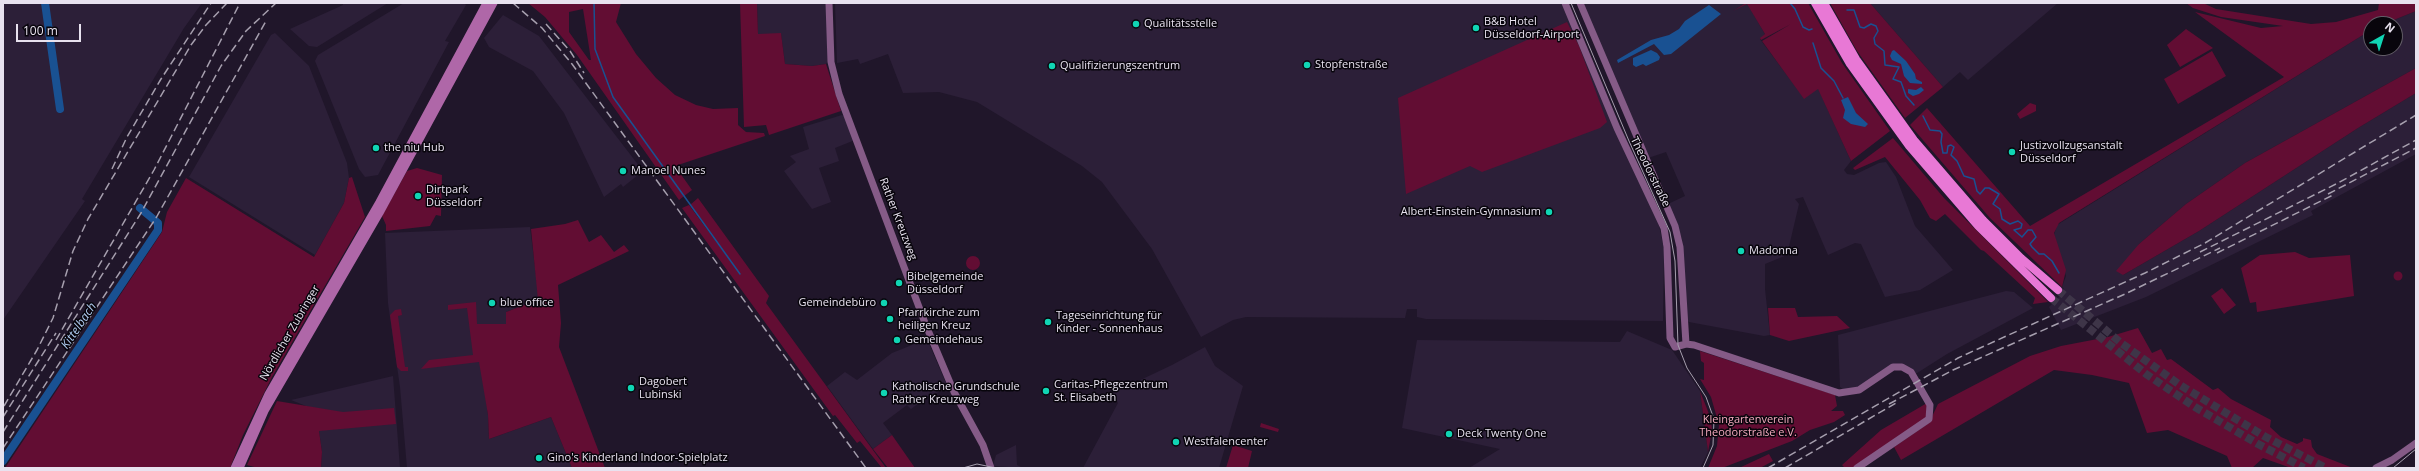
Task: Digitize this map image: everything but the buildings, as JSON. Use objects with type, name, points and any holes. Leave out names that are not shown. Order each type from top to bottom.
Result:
[{"type":"highway","points":[[1815,3],[1850,64],[1978,226],[2051,298]]},
{"type":"highway","points":[[1824,3],[1856,59],[1900,128],[1983,220],[2058,290]]},
{"type":"main road","name":"Nördlicher Zubringer","points":[[234,468],[268,394],[372,213],[486,3]]},
{"type":"main road","name":"Nördlicher Zubringer","points":[[240,468],[265,411],[375,221],[494,3]]},
{"type":"main road","name":"Rather Kreuzweg","points":[[829,3],[831,62],[839,94],[925,323],[954,392],[987,456],[991,468]]},
{"type":"main road","name":"Theodorstraße","points":[[1565,3],[1579,33],[1617,128],[1664,228],[1667,247],[1670,338],[1675,347],[1686,344],[1680,247],[1675,226],[1580,3]]},
{"type":"main road","points":[[1579,33],[1586,30],[1595,41]]},
{"type":"main road","points":[[1686,344],[1839,393],[1851,392],[1862,388],[1893,367],[1905,368],[1914,377],[1932,410],[1927,421],[1857,468]]},
{"type":"main road","points":[[2376,468],[2392,460],[2416,443]]},
{"type":"main road","points":[[2385,468],[2392,460]]},
{"type":"shaded area","points":[[3,3],[202,3],[184,28],[82,199],[85,201],[3,320]]},
{"type":"shaded area","points":[[343,3],[388,3],[317,47],[309,46],[290,29],[343,5]]},
{"type":"shaded area","points":[[404,3],[464,3],[466,5],[445,41],[449,42],[378,175],[365,177],[359,169],[315,61],[318,55]]},
{"type":"shaded area","points":[[757,3],[827,3],[828,61],[826,64],[812,66],[785,64],[781,34],[758,34]]},
{"type":"shaded area","points":[[835,3],[1563,3],[1657,216],[1664,249],[1663,321],[1426,319],[1417,317],[1417,309],[1407,309],[1405,318],[1246,317],[1233,320],[1201,337],[1152,249],[1102,182],[1082,166],[977,102],[939,92],[903,93],[888,54],[860,64],[858,59],[837,63]]},
{"type":"shaded area","points":[[1583,3],[1747,3],[1765,34],[1760,39],[1804,98],[1818,88],[1851,161],[1844,170],[1847,174],[1854,175],[1879,163],[1886,162],[1896,177],[1915,226],[1953,270],[1920,290],[1885,297],[1861,244],[1855,243],[1828,255],[1803,197],[1795,199],[1799,204],[1787,255],[1765,264],[1765,289],[1770,335],[1764,336],[1689,322],[1686,319],[1682,239],[1668,204],[1685,196],[1666,152],[1648,158]]},
{"type":"shaded area","points":[[1870,3],[2058,3],[1968,80],[1960,72],[1943,87]]},
{"type":"shaded area","points":[[2416,11],[2416,68],[2245,163],[2186,204],[2139,244],[2123,275],[2199,231],[2358,128],[2416,93],[2416,154],[2311,211],[2313,215],[2146,297],[2061,330],[2049,307],[2064,292],[2062,287],[2066,276],[2054,235],[2057,225],[2363,35],[2363,56],[2403,56],[2403,16]]},
{"type":"shaded area","points":[[503,15],[539,36],[643,171],[623,187],[621,184],[604,197],[564,113],[533,71],[489,47],[484,38]]},
{"type":"shaded area","points":[[275,33],[309,66],[347,163],[349,178],[344,203],[315,255],[189,177],[271,35]]},
{"type":"shaded area","points":[[842,115],[847,118],[855,140],[835,148],[839,161],[819,168],[831,202],[812,209],[784,171],[796,162],[790,156],[809,149],[803,127]]},
{"type":"shaded area","points":[[530,227],[539,299],[506,312],[507,324],[477,324],[488,415],[489,439],[551,417],[572,468],[407,468],[400,387],[388,303],[385,233]]},
{"type":"shaded area","points":[[2006,291],[2014,292],[2033,308],[1947,354],[1914,375],[1903,365],[1859,387],[1845,391],[1840,387],[1838,335]]},
{"type":"shaded area","points":[[1627,331],[1672,350],[1700,391],[1708,452],[1700,468],[1469,468],[1500,449],[1402,428],[1417,340],[1620,342]]},
{"type":"shaded area","name":"Katholische Grundschule Rather Kreuzweg","points":[[927,339],[948,388],[927,397],[911,409],[907,405],[883,423],[892,435],[873,449],[827,386],[845,372],[857,380],[892,353]]},
{"type":"shaded area","points":[[1205,347],[1215,366],[1243,386],[1219,468],[1083,468],[1118,403],[1113,393],[1172,365]]},
{"type":"shaded area","points":[[393,376],[400,468],[321,468],[322,452],[316,410],[291,400]]},
{"type":"shaded area","points":[[1016,445],[1017,465],[1023,468],[993,466],[996,455]]},
{"type":"green space","points":[[528,3],[621,3],[616,22],[636,54],[656,78],[675,95],[696,105],[713,109],[738,108],[738,125],[746,132],[764,133],[765,136],[675,166],[692,190],[679,200],[577,55],[545,17]],"holes":[[[583,9],[591,60],[589,60],[569,32],[569,12]]]},
{"type":"green space","points":[[740,3],[757,3],[758,34],[781,33],[785,64],[812,66],[826,64],[841,111],[769,135],[766,125],[744,127]]},
{"type":"green space","points":[[1746,3],[1808,3],[1842,63],[1890,131],[1851,161],[1818,89],[1804,99],[1762,41],[1791,24],[1761,40],[1760,38],[1765,34],[1747,4],[1733,11]]},
{"type":"green space","points":[[1830,3],[1870,3],[1943,87],[1905,118],[1857,51]]},
{"type":"green space","points":[[2186,3],[2203,3],[2216,9],[2311,24],[2336,22],[2378,10],[2379,3],[2416,3],[2416,11],[2403,16],[2363,16],[2363,35],[2059,223],[2054,233],[2066,270],[2062,287],[1990,218],[1910,125],[1927,108],[2030,226],[2284,77],[2195,12],[2261,28],[2283,26],[2221,17],[2193,8]]},
{"type":"green space","points":[[1567,22],[1579,46],[1607,122],[1600,128],[1482,172],[1470,166],[1406,194],[1398,98]]},
{"type":"green space","points":[[2186,29],[2213,48],[2180,67],[2167,45]]},
{"type":"green space","points":[[2212,51],[2226,76],[2178,104],[2164,79]]},
{"type":"green space","points":[[2416,68],[2416,93],[2358,128],[2199,231],[2123,275],[2116,271],[2139,244],[2186,204],[2245,163]]},
{"type":"green space","points":[[2030,103],[2036,105],[2036,111],[2020,119],[2017,114]]},
{"type":"green space","points":[[1893,138],[1944,198],[2048,302],[2033,304],[2035,298],[1984,251],[1981,250],[1945,214],[1936,221],[1930,218],[1920,200],[1885,157],[1855,170],[1853,168]]},
{"type":"green space","name":"Dirtpark Düsseldorf","points":[[417,168],[442,175],[441,216],[436,215],[430,226],[386,231],[386,225],[382,216],[407,171]]},
{"type":"green space","points":[[352,177],[365,217],[272,377],[243,435],[230,468],[5,468],[162,232],[167,212],[186,178],[314,257],[344,203],[349,178]]},
{"type":"green space","points":[[698,198],[769,296],[766,303],[886,468],[882,468],[860,441],[857,443],[835,415],[833,416],[682,208],[689,205],[740,274],[690,205]]},
{"type":"green space","points":[[578,220],[589,242],[601,235],[614,252],[624,245],[629,251],[558,285],[561,323],[559,347],[605,468],[572,468],[551,417],[489,439],[488,415],[479,362],[421,369],[429,360],[473,355],[467,308],[448,310],[448,305],[476,302],[477,324],[506,324],[506,312],[538,300],[531,229],[565,224]]},
{"type":"green space","points":[[2295,252],[2309,258],[2350,255],[2354,296],[2257,312],[2256,302],[2250,303],[2241,268],[2260,255]]},
{"type":"green space","points":[[970,256],[976,256],[980,260],[980,266],[976,270],[970,270],[966,266],[966,260]]},
{"type":"green space","points":[[2398,271],[2403,276],[2398,281],[2393,276]]},
{"type":"green space","points":[[2222,288],[2236,305],[2224,314],[2211,296]]},
{"type":"green space","points":[[1768,308],[1795,308],[1798,317],[1837,316],[1850,328],[1789,341],[1770,335]]},
{"type":"green space","points":[[401,309],[402,315],[398,316],[405,367],[408,367],[408,371],[401,371],[397,367],[390,315],[395,310]]},
{"type":"green space","points":[[2138,328],[2152,353],[2161,349],[2167,360],[2171,359],[2213,390],[2218,388],[2231,399],[2271,420],[2270,427],[2281,437],[2297,444],[2303,441],[2303,438],[2311,440],[2312,447],[2317,454],[2353,468],[2291,468],[2263,458],[2252,468],[2232,468],[2227,456],[2168,430],[2147,433],[2129,383],[2092,375],[2054,370],[1901,460],[1894,447],[1929,423],[1938,404],[2030,356],[2061,346],[2108,337]]},
{"type":"green space","name":"Kleingartenverein Theodorstraße e.V.","points":[[1700,351],[1835,395],[1837,406],[1831,411],[1843,411],[1845,415],[1834,422],[1810,430],[1792,441],[1722,468],[1708,468],[1717,446],[1719,425],[1711,397],[1700,379],[1704,380],[1704,363],[1701,361]]},
{"type":"green space","points":[[1700,391],[1711,419],[1712,431],[1708,452]]},
{"type":"green space","points":[[277,401],[343,412],[394,408],[396,424],[319,431],[322,452],[321,468],[258,468],[247,465]]},
{"type":"green space","points":[[1927,403],[1927,418],[1854,468],[1845,468],[1842,465],[1881,430]]},
{"type":"green space","points":[[1261,423],[1279,429],[1278,432],[1260,427]]},
{"type":"green space","points":[[892,435],[915,468],[888,468],[873,449]]},
{"type":"green space","points":[[1233,445],[1252,451],[1248,468],[1226,468]]},
{"type":"green space","points":[[1769,454],[1773,461],[1760,468],[1739,468]]},
{"type":"water","points":[[1709,5],[1721,14],[1671,54],[1664,55],[1654,44],[1618,63],[1617,60],[1651,40],[1669,35],[1679,29],[1685,21]]},
{"type":"water","points":[[1651,50],[1657,53],[1660,57],[1659,60],[1646,66],[1643,64],[1636,67],[1633,65],[1633,58]]},
{"type":"water","points":[[1894,50],[1906,61],[1915,74],[1916,79],[1922,82],[1922,84],[1910,83],[1904,76],[1901,64],[1892,60],[1890,56]]},
{"type":"water","points":[[1921,87],[1924,90],[1919,94],[1913,96],[1908,93],[1908,89],[1916,90]]},
{"type":"water","points":[[1848,97],[1856,113],[1868,124],[1865,127],[1851,124],[1843,118],[1845,110],[1841,100]]},
{"type":"waterway","name":"Kittelbach","points":[[45,3],[60,109]]},
{"type":"waterway","points":[[594,3],[595,49],[613,97],[740,274]]},
{"type":"waterway","points":[[1790,3],[1795,9],[1803,27],[1809,30],[1812,29]]},
{"type":"waterway","points":[[1847,10],[1854,10],[1860,27],[1864,28],[1871,24],[1876,26],[1878,31],[1874,38],[1875,44],[1884,51],[1885,65],[1899,67],[1893,79],[1901,82],[1906,96],[1914,105]]},
{"type":"waterway","points":[[1813,43],[1821,68],[1834,81],[1843,98]]},
{"type":"waterway","points":[[1923,116],[1930,130],[1940,131],[1942,134],[1941,142],[1943,153],[1947,153],[1948,146],[1951,145],[1954,147],[1951,155],[1957,161],[1964,176],[1974,179],[1977,191],[1980,194],[1985,188],[1989,188],[1999,194],[1993,204],[2000,209],[2002,219],[2010,224],[2018,221],[2022,224],[2021,228],[2014,230],[2022,237],[2028,230],[2032,230],[2036,237],[2030,244],[2039,254],[2044,254],[2052,261],[2059,273]]},
{"type":"waterway","name":"Kittelbach","points":[[3,461],[158,230],[158,223],[140,208]]},
{"type":"tunnel","points":[[2058,290],[2121,343],[2180,385],[2264,436],[2326,468]]},
{"type":"tunnel","points":[[2051,298],[2146,374],[2195,407],[2258,444],[2304,468]]},
{"type":"tram line","points":[[1571,3],[1629,141],[1670,232],[1675,261],[1678,345],[1687,368],[1706,397],[1714,419],[1713,445],[1703,468]]},
{"type":"tram line","points":[[2393,468],[2416,449]]},
{"type":"tram line","points":[[963,468],[977,464],[996,468]]},
{"type":"railway","points":[[112,169],[127,137],[161,79],[211,3]]},
{"type":"railway","points":[[4,406],[37,350],[53,318],[73,251],[88,219],[191,45],[206,25],[227,3]]},
{"type":"railway","points":[[56,340],[154,170],[240,3]]},
{"type":"railway","points":[[3,432],[141,213],[221,66],[246,31],[276,3]]},
{"type":"railway","points":[[513,3],[542,28],[572,64],[866,468]]},
{"type":"railway","points":[[3,448],[156,218],[266,21]]},
{"type":"railway","points":[[546,24],[570,51],[584,73]]},
{"type":"railway","points":[[1768,468],[1958,358],[2145,273],[2205,243],[2416,115]]},
{"type":"railway","points":[[2200,252],[2338,183],[2416,140]]},
{"type":"railway","points":[[2328,194],[2416,148]]},
{"type":"railway","points":[[2217,253],[2333,195]]},
{"type":"railway","points":[[1889,404],[1953,370],[2125,294],[2220,248]]},
{"type":"railway","points":[[3,417],[56,333]]},
{"type":"railway","points":[[1785,468],[1896,403]]},
{"type":"place","name":"Qualitätsstelle","points":[[1136,24]]},
{"type":"place","name":"B&B Hotel Düsseldorf-Airport","points":[[1476,28]]},
{"type":"place","name":"Stopfenstraße","points":[[1307,65]]},
{"type":"place","name":"Qualifizierungszentrum","points":[[1052,66]]},
{"type":"place","name":"the niu Hub","points":[[376,148]]},
{"type":"place","name":"Justizvollzugsanstalt Düsseldorf","points":[[2012,152]]},
{"type":"place","name":"Manoel Nunes","points":[[623,171]]},
{"type":"place","name":"Dirtpark Düsseldorf","points":[[418,196]]},
{"type":"place","name":"Albert-Einstein-Gymnasium","points":[[1549,212]]},
{"type":"place","name":"Madonna","points":[[1741,251]]},
{"type":"place","name":"Bibelgemeinde Düsseldorf","points":[[899,283]]},
{"type":"place","name":"blue office","points":[[492,303]]},
{"type":"place","name":"Gemeindebüro","points":[[884,303]]},
{"type":"place","name":"Pfarrkirche zum heiligen Kreuz","points":[[890,319]]},
{"type":"place","name":"Tageseinrichtung für Kinder - Sonnenhaus","points":[[1048,322]]},
{"type":"place","name":"Gemeindehaus","points":[[897,340]]},
{"type":"place","name":"Dagobert Lubinski","points":[[631,388]]},
{"type":"place","name":"Caritas-Pflegezentrum St. Elisabeth","points":[[1046,391]]},
{"type":"place","name":"Katholische Grundschule Rather Kreuzweg","points":[[884,393]]},
{"type":"place","name":"Deck Twenty One","points":[[1449,434]]},
{"type":"place","name":"Westfalencenter","points":[[1176,442]]},
{"type":"place","name":"Gino's Kinderland Indoor-Spielplatz","points":[[539,458]]}]
